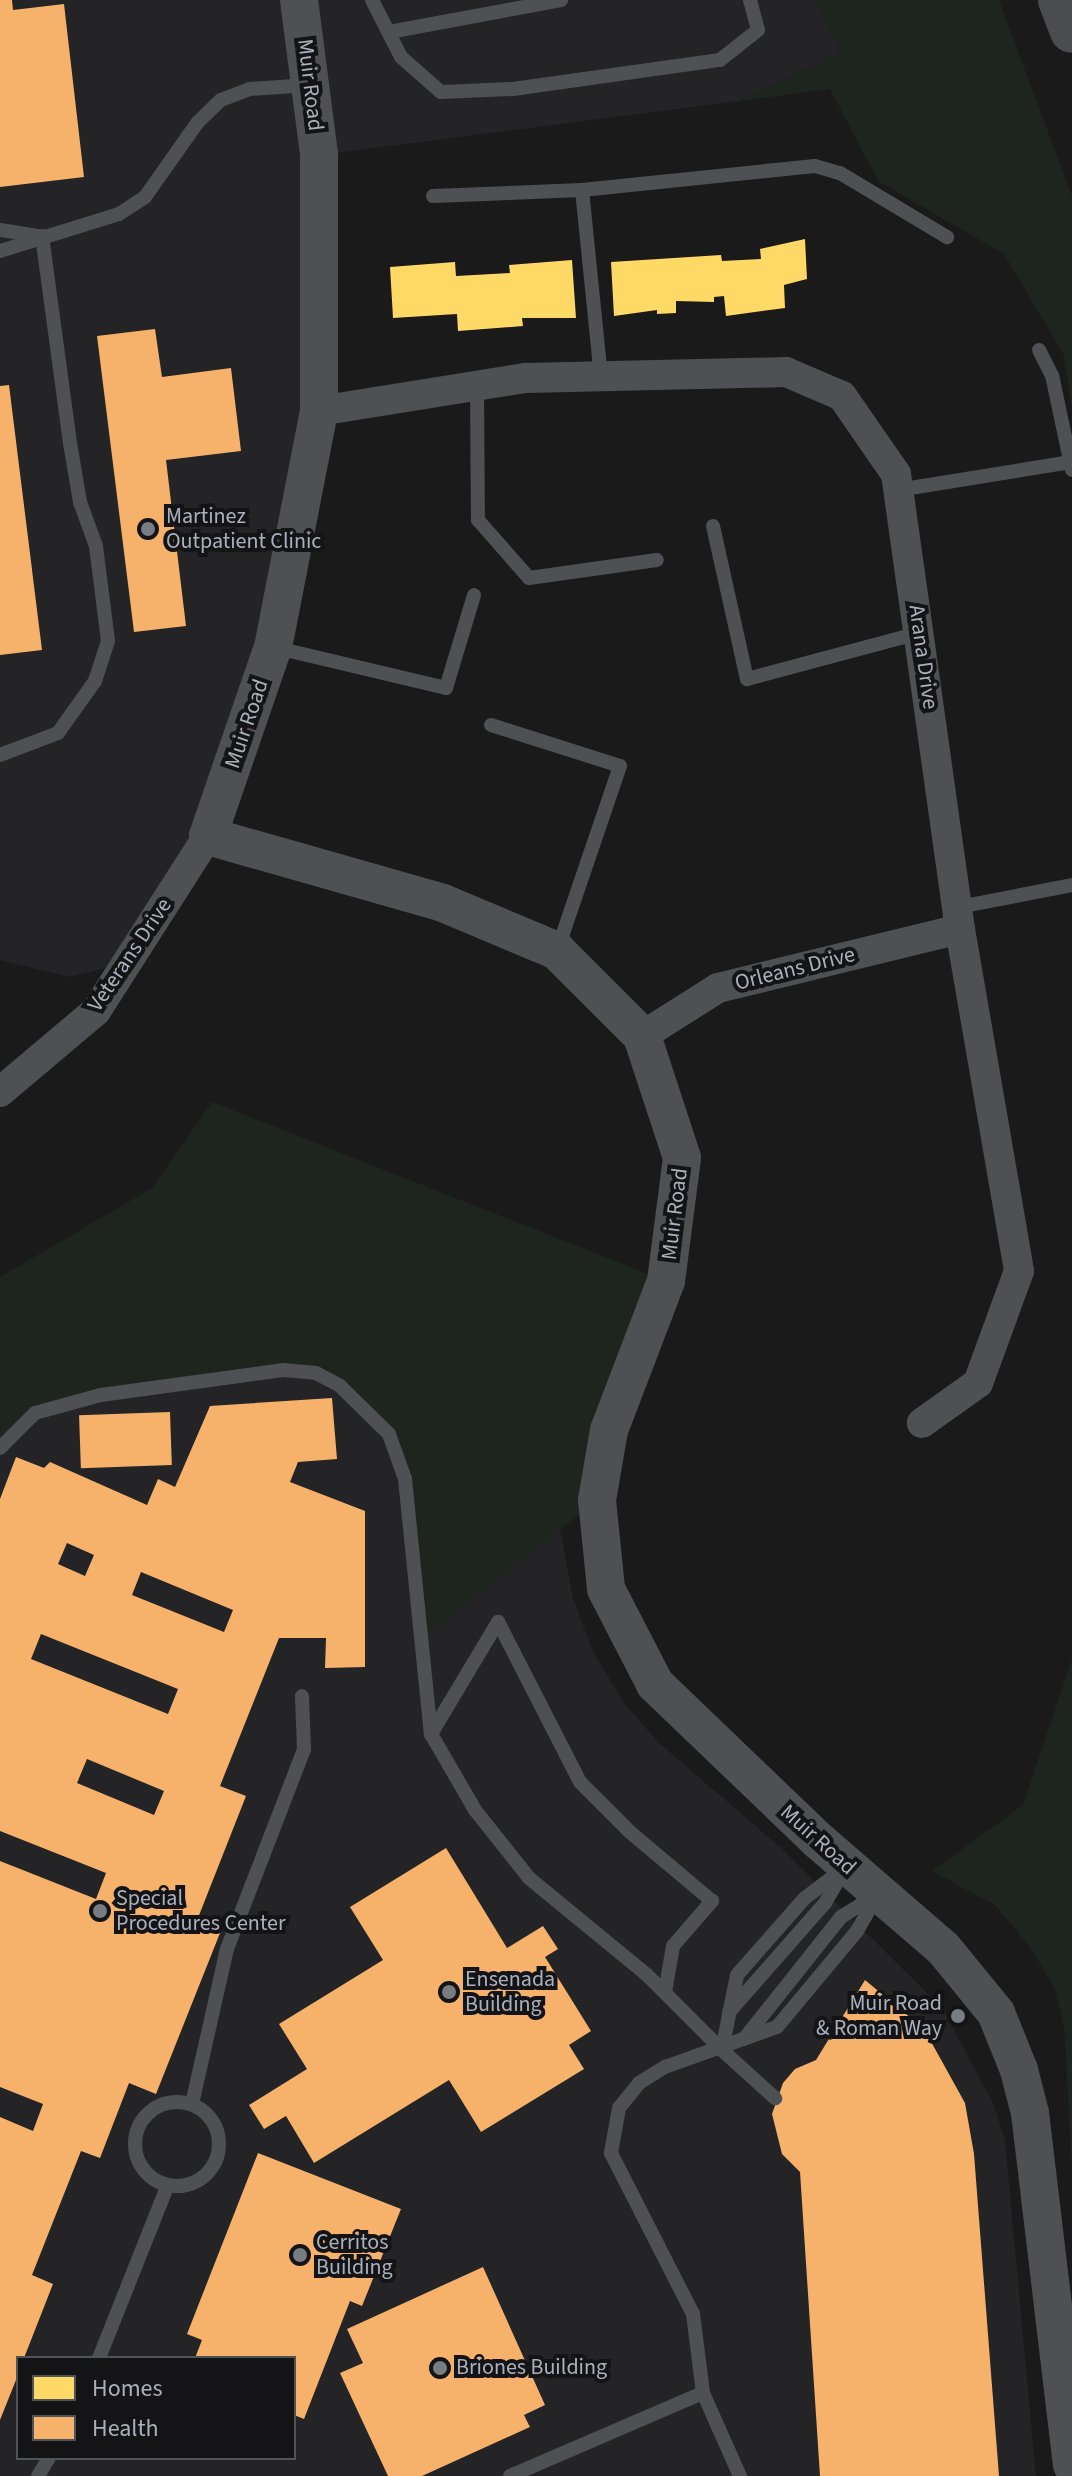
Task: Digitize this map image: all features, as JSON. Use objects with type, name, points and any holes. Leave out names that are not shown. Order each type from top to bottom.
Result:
[{"type":"highway","points":[[1060,0],[1072,31]]},
{"type":"street","name":"Muir Road","points":[[301,1],[319,155],[319,411],[273,647],[208,836],[443,903],[557,951],[642,1036],[682,1158],[666,1281],[609,1430],[597,1500],[606,1589],[655,1684],[847,1866],[967,1974],[996,2013],[1019,2070],[1030,2113],[1072,2465]]},
{"type":"street","name":"Arana Drive","points":[[319,411],[526,378],[786,372],[842,396],[896,474],[960,918],[1019,1271],[978,1383],[922,1423]]},
{"type":"street","name":"Veterans Drive","points":[[0,1092],[96,1011],[208,836]]},
{"type":"street","name":"Orleans Drive","points":[[642,1036],[718,988],[960,918]]},
{"type":"lane","points":[[372,0],[401,57],[441,92],[513,89],[720,60],[758,30],[750,0]]},
{"type":"lane","points":[[389,32],[561,0]]},
{"type":"lane","points":[[0,251],[42,236],[90,227],[145,197],[198,122],[221,100],[249,89],[309,85]]},
{"type":"lane","points":[[433,196],[582,190],[815,166],[840,173],[947,237]]},
{"type":"lane","points":[[582,190],[601,376]]},
{"type":"lane","points":[[0,230],[42,236]]},
{"type":"lane","points":[[0,755],[58,733],[95,681],[108,641],[96,546],[80,502],[70,443],[42,236]]},
{"type":"lane","points":[[898,490],[1071,466],[1052,375],[1039,350]]},
{"type":"lane","points":[[477,386],[478,520],[529,578],[657,560]]},
{"type":"lane","points":[[713,526],[747,679],[919,633]]},
{"type":"lane","points":[[273,647],[446,688],[474,595]]},
{"type":"lane","points":[[491,725],[620,766],[557,951]]},
{"type":"lane","points":[[960,918],[1072,885]]},
{"type":"lane","points":[[0,1448],[35,1413],[101,1395],[283,1370],[316,1373],[340,1386],[389,1434],[405,1479],[431,1734],[485,1828],[529,1878],[665,1992],[775,2098]]},
{"type":"lane","points":[[431,1734],[498,1622],[580,1782],[629,1831],[712,1901],[673,1946],[665,1992]]},
{"type":"lane","points":[[192,2104],[227,1949],[304,1749],[302,1696]]},
{"type":"lane","points":[[722,2050],[729,2012],[825,1903],[847,1866]]},
{"type":"lane","points":[[740,2476],[703,2393],[693,2314],[611,2153],[619,2108],[639,2083],[665,2067],[722,2050],[777,2027],[857,1931],[878,1894]]},
{"type":"lane","points":[[165,2102],[192,2104],[213,2121],[218,2134],[215,2161],[196,2182],[168,2185],[144,2171],[135,2144],[137,2130],[142,2118],[165,2102]]},
{"type":"lane","points":[[100,2356],[168,2185]]},
{"type":"lane","points":[[510,2476],[703,2393]]},
{"type":"shaded area","name":"Martinez Outpatient Clinic","points":[[0,0],[814,0],[841,53],[739,101],[319,155],[319,411],[208,836],[126,963],[69,977],[0,960]]},
{"type":"shaded area","points":[[814,0],[999,0],[1072,196],[1072,407],[1063,353],[1004,254],[878,181],[830,89],[739,101],[841,53]]},
{"type":"shaded area","points":[[212,1102],[666,1281],[597,1500],[419,1642],[405,1479],[389,1434],[340,1386],[283,1370],[35,1413],[0,1448],[0,1277],[152,1188]]},
{"type":"shaded area","points":[[316,1373],[367,1409],[398,1457],[419,1641],[560,1529],[573,1598],[593,1652],[625,1704],[658,1742],[781,1848],[942,2008],[993,2103],[1005,2140],[1036,2476],[0,2476],[0,1448],[16,1428],[101,1395]]},
{"type":"shaded area","points":[[1072,1659],[1072,2171],[1064,2026],[1054,1987],[1030,1947],[995,1905],[932,1871],[1023,1805]]},
{"type":"building: Homes","points":[[805,239],[807,279],[784,285],[785,308],[726,316],[724,296],[714,297],[714,302],[676,301],[676,313],[657,314],[657,310],[614,316],[611,262],[721,255],[722,261],[761,259],[760,249]]},
{"type":"building: Homes","points":[[572,260],[576,318],[522,318],[523,326],[458,331],[457,314],[393,318],[390,267],[455,262],[456,276],[510,273],[509,265]]},
{"type":"building: Health","points":[[0,0],[12,0],[13,10],[64,4],[84,177],[0,187]]},
{"type":"building: Health","points":[[155,329],[162,377],[231,368],[241,451],[166,460],[186,626],[134,632],[97,336]]},
{"type":"building: Health","points":[[9,385],[42,650],[0,655],[0,386]]},
{"type":"building: Health","name":"Special Procedures Center","points":[[332,1398],[337,1459],[298,1462],[290,1482],[365,1511],[365,1667],[325,1668],[326,1638],[279,1638],[220,1786],[246,1796],[196,1923],[220,1933],[156,2094],[129,2083],[100,2158],[81,2151],[32,2275],[53,2284],[25,2356],[16,2356],[16,2380],[0,2420],[0,2117],[33,2131],[43,2104],[0,2087],[0,1861],[96,1899],[106,1873],[0,1831],[0,1499],[16,1457],[44,1468],[50,1462],[147,1505],[158,1479],[175,1487],[210,1406]],"holes":[[[67,1543],[94,1555],[85,1576],[58,1564]],[[141,1572],[233,1610],[224,1632],[132,1595]],[[41,1634],[178,1689],[168,1714],[31,1659]],[[87,1759],[164,1791],[154,1815],[77,1783]]]},
{"type":"building: Health","points":[[170,1412],[172,1465],[81,1468],[79,1415]]},
{"type":"building: Health","name":"Ensenada Building","points":[[446,1848],[507,1948],[543,1926],[558,1949],[545,1957],[591,2031],[569,2045],[584,2069],[481,2132],[449,2080],[314,2163],[286,2116],[264,2129],[249,2105],[307,2069],[279,2024],[383,1960],[350,1907]]},
{"type":"building: Health","points":[[865,1980],[924,2029],[965,2103],[974,2154],[999,2476],[820,2476],[800,2172],[782,2154],[772,2114],[783,2083],[795,2069],[816,2060]]},
{"type":"building: Health","name":"Cerritos Building","points":[[258,2153],[401,2209],[362,2306],[350,2301],[304,2419],[296,2416],[296,2356],[196,2356],[202,2340],[187,2334]]},
{"type":"building: Health","name":"Briones Building","points":[[483,2267],[545,2405],[524,2415],[530,2427],[422,2476],[388,2476],[340,2373],[363,2363],[347,2329]]},
{"type":"place","name":"Martinez Outpatient Clinic","points":[[148,529]]},
{"type":"place","name":"Special Procedures Center","points":[[100,1911]]},
{"type":"place","name":"Ensenada Building","points":[[449,1992]]},
{"type":"place","name":"Muir Road & Roman Way","points":[[958,2016]]},
{"type":"place","name":"Cerritos Building","points":[[300,2255]]},
{"type":"place","name":"Briones Building","points":[[440,2368]]}]
